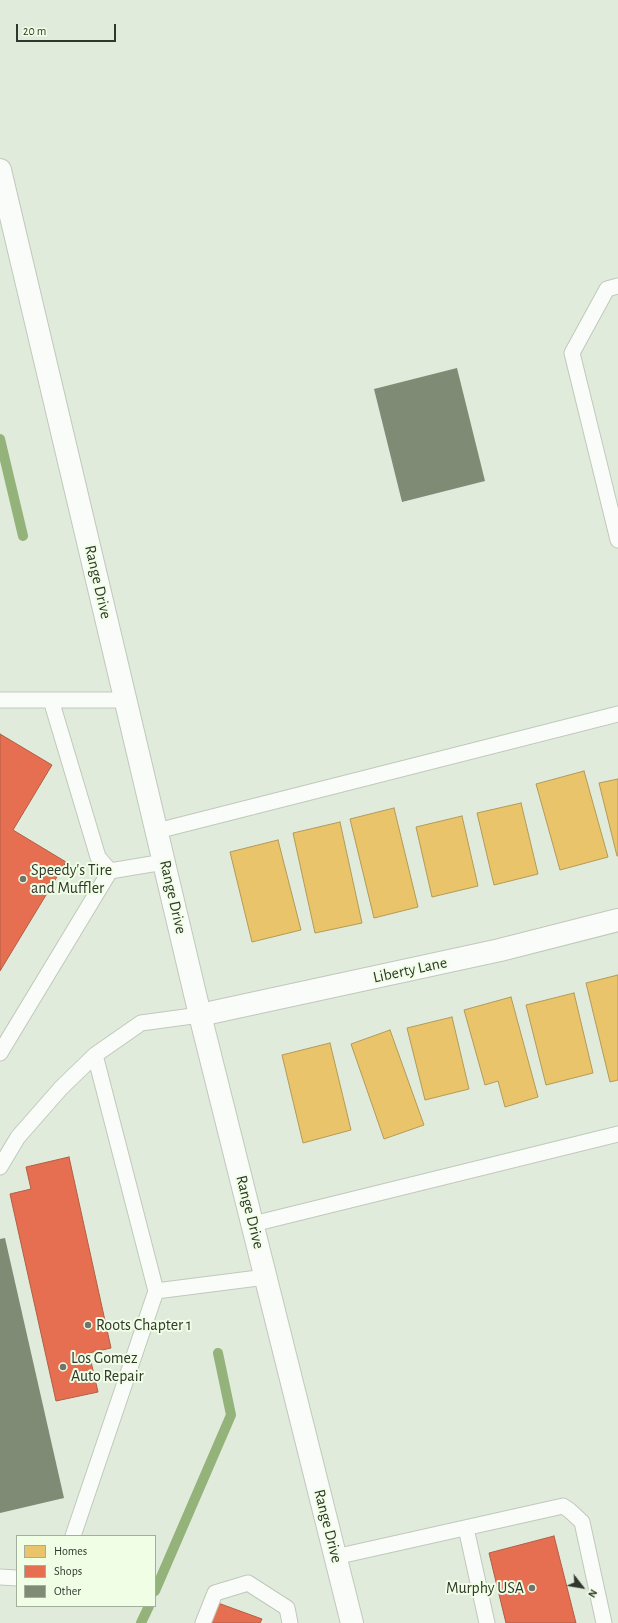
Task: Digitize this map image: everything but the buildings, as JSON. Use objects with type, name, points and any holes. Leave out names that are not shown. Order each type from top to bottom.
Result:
[{"type":"street","name":"Range Drive","points":[[0,170],[200,1015],[352,1623]]},
{"type":"street","name":"Liberty Lane","points":[[200,1015],[500,950],[618,920]]},
{"type":"lane","points":[[618,286],[607,289],[572,354],[618,540]]},
{"type":"lane","points":[[0,700],[126,700]]},
{"type":"lane","points":[[51,700],[98,857],[110,871]]},
{"type":"lane","points":[[157,831],[618,714]]},
{"type":"lane","points":[[0,1053],[110,871],[164,862]]},
{"type":"lane","points":[[0,1167],[18,1137],[61,1088],[95,1055],[141,1023],[200,1015]]},
{"type":"lane","points":[[73,1535],[156,1291],[95,1055]]},
{"type":"lane","points":[[253,1224],[618,1134]]},
{"type":"lane","points":[[156,1291],[266,1277]]},
{"type":"lane","points":[[335,1557],[563,1506],[582,1522],[604,1623]]},
{"type":"lane","points":[[466,1528],[487,1623]]},
{"type":"lane","points":[[0,1577],[16,1578]]},
{"type":"lane","points":[[203,1623],[215,1593],[248,1583],[288,1608],[290,1623]]},
{"type":"waterway","points":[[0,439],[23,536]]},
{"type":"waterway","points":[[156,1589],[231,1415],[218,1353]]},
{"type":"waterway","points":[[141,1623],[149,1607]]},
{"type":"place","name":"Speedy's Tire and Muffler","points":[[23,879]]},
{"type":"place","name":"Roots Chapter 1","points":[[88,1325]]},
{"type":"place","name":"Los Gomez Auto Repair","points":[[63,1367]]},
{"type":"place","name":"Murphy USA","points":[[532,1588]]}]
